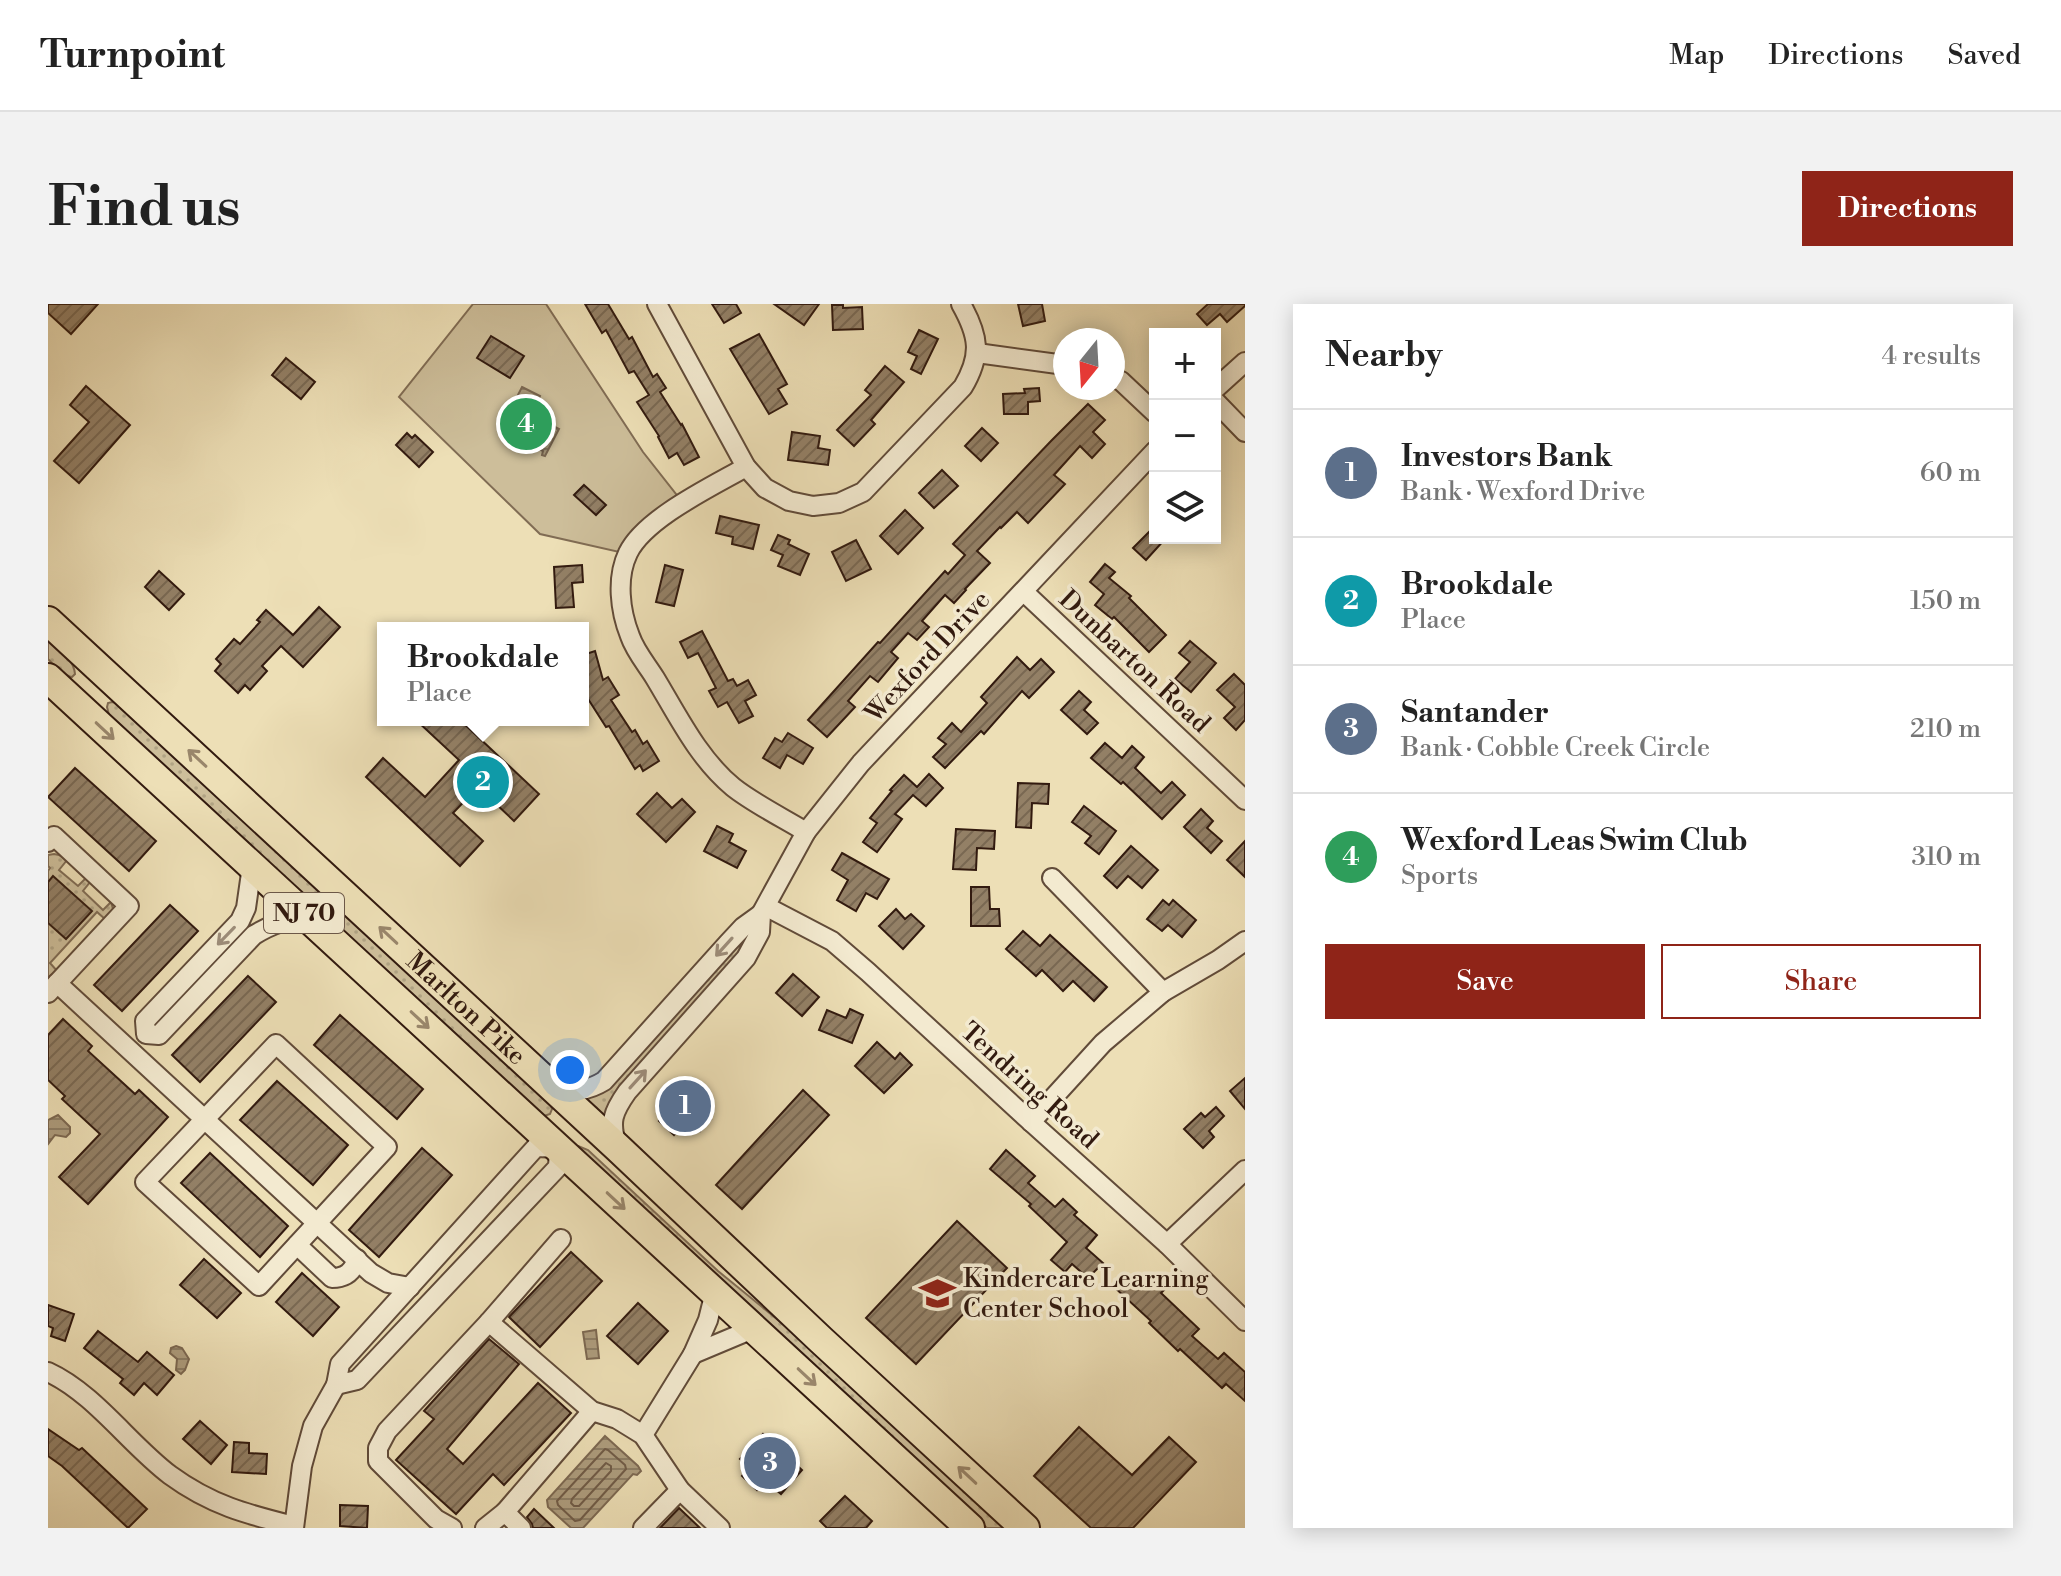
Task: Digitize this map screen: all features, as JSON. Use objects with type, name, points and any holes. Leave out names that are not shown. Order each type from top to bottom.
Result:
[{"type":"highway","name":"Marlton Pike","points":[[48,621],[1025,1528]]},
{"type":"highway","name":"Marlton Pike","points":[[48,678],[970,1528]]},
{"type":"highway","points":[[559,1148],[571,1140],[585,1140],[768,1304],[821,1340]]},
{"type":"street","points":[[657,304],[746,467],[765,488],[789,501],[813,506],[839,503],[863,492],[963,387],[972,373],[977,353],[971,321],[961,304]]},
{"type":"street","points":[[977,353],[1053,363]]},
{"type":"street","points":[[1221,384],[1245,362]]},
{"type":"street","points":[[1125,385],[1149,407]]},
{"type":"street","points":[[1221,407],[1245,432]]},
{"type":"street","name":"Wexford Drive","points":[[618,1148],[613,1133],[613,1118],[618,1105],[746,958],[760,932],[764,910],[806,832],[861,763],[1149,457]]},
{"type":"street","points":[[746,467],[683,503],[637,539],[628,554],[620,583],[621,598],[630,637],[699,751],[733,787],[806,832]]},
{"type":"street","name":"Dunbarton Road","points":[[1024,592],[1245,800]]},
{"type":"street","points":[[48,842],[54,836],[129,906],[52,988],[131,1051],[379,1279],[410,1287]]},
{"type":"street","points":[[131,1051],[146,1034],[145,1021],[240,921],[246,908],[252,866]]},
{"type":"street","points":[[1052,878],[1163,992]]},
{"type":"street","name":"Wexford Drive","points":[[554,1089],[583,1090],[604,1081],[728,943],[764,910]]},
{"type":"street","name":"Tendring Road","points":[[764,910],[832,941],[1167,1244],[1245,1321]]},
{"type":"street","points":[[146,1034],[159,1035],[254,935],[271,924],[308,917]]},
{"type":"street","points":[[1031,1122],[1103,1043],[1163,992],[1245,941]]},
{"type":"street","points":[[276,1044],[387,1147],[317,1222],[259,1286],[145,1182],[276,1044]]},
{"type":"street","points":[[48,1372],[78,1391],[168,1474],[208,1500],[243,1514],[294,1527],[302,1466],[313,1426],[336,1385],[340,1364],[536,1147],[559,1148],[558,1167],[357,1380],[336,1385]]},
{"type":"street","points":[[1167,1244],[1245,1170]]},
{"type":"street","points":[[452,1528],[436,1519],[378,1461],[378,1448],[387,1431],[407,1407],[489,1322],[561,1239]]},
{"type":"street","points":[[297,1245],[332,1278],[351,1272],[357,1259]]},
{"type":"street","points":[[643,1435],[693,1354],[708,1320],[715,1292]]},
{"type":"street","points":[[489,1322],[592,1411],[617,1419],[643,1435],[680,1490],[720,1528]]},
{"type":"street","points":[[693,1354],[755,1328]]},
{"type":"street","points":[[485,1528],[505,1512],[592,1411]]},
{"type":"street","points":[[643,1528],[680,1490]]},
{"type":"street","points":[[505,1512],[521,1528]]},
{"type":"shaded area","points":[[473,304],[546,304],[643,452],[683,503],[628,554],[540,534],[399,397]]},
{"type":"shaded area","points":[[48,639],[72,664],[75,674],[72,677],[62,673],[48,659]]},
{"type":"shaded area","points":[[112,702],[117,703],[550,1104],[550,1114],[544,1116],[109,715],[107,707]]},
{"type":"shaded area","points":[[54,854],[67,860],[59,870],[78,886],[86,878],[90,882],[83,891],[103,910],[111,902],[113,909],[106,920],[97,912],[50,963],[58,972],[48,982],[48,855]]},
{"type":"shaded area","points":[[743,927],[760,932],[627,1092],[613,1133],[571,1091],[583,1090]]},
{"type":"shaded area","points":[[578,1146],[588,1150],[718,1271],[837,1368],[1010,1528],[987,1528]]},
{"type":"water","points":[[522,387],[540,396],[531,415],[559,429],[545,456],[542,455],[543,451],[500,430]]},
{"type":"water","points":[[58,1115],[70,1127],[70,1133],[66,1137],[55,1135],[48,1144],[48,1120]]},
{"type":"water","points":[[596,1330],[599,1358],[587,1359],[583,1332]]},
{"type":"water","points":[[171,1348],[182,1348],[189,1359],[181,1374],[176,1370],[177,1359],[170,1353]]},
{"type":"water","points":[[605,1436],[641,1471],[633,1474],[583,1528],[571,1528],[548,1507],[547,1500]]},
{"type":"building","points":[[48,304],[98,304],[71,334],[48,313]]},
{"type":"building","points":[[585,304],[608,304],[629,339],[632,337],[653,377],[657,374],[666,388],[660,392],[682,424],[699,457],[684,465],[677,453],[669,458],[637,402],[649,395],[634,371],[629,373],[606,330],[602,333]]},
{"type":"building","points":[[712,304],[736,304],[741,313],[724,323]]},
{"type":"building","points":[[774,304],[819,304],[804,325]]},
{"type":"building","points":[[1018,304],[1042,304],[1045,321],[1023,326]]},
{"type":"building","points":[[1208,304],[1245,306],[1227,322],[1220,314],[1207,325],[1197,314]]},
{"type":"building","points":[[832,305],[862,307],[863,329],[833,330]]},
{"type":"building","points":[[919,330],[938,339],[921,374],[911,369],[917,356],[908,352]]},
{"type":"building","points":[[759,334],[787,384],[778,389],[787,404],[769,414],[730,349]]},
{"type":"building","points":[[491,336],[524,356],[510,378],[477,358]]},
{"type":"building","points":[[286,358],[315,382],[301,399],[272,375]]},
{"type":"building","points":[[885,366],[904,382],[871,420],[875,424],[854,446],[837,430],[871,395],[865,390]]},
{"type":"building","points":[[86,386],[130,425],[79,483],[54,461],[89,422],[70,405]]},
{"type":"building","points":[[1039,388],[1040,401],[1028,402],[1028,414],[1004,414],[1003,394],[1025,393],[1024,389]]},
{"type":"building","points":[[1088,404],[1105,420],[1093,432],[1105,444],[1092,458],[1080,446],[1054,475],[1065,484],[1028,523],[1017,512],[977,551],[990,563],[954,603],[945,595],[922,621],[929,627],[917,640],[908,633],[891,652],[898,658],[878,682],[870,676],[848,701],[855,707],[827,737],[808,720],[945,571],[948,574],[965,555],[953,544]]},
{"type":"building","points":[[982,428],[998,443],[981,461],[965,446]]},
{"type":"building","points":[[792,432],[820,436],[818,448],[830,450],[828,465],[788,460]]},
{"type":"building","points":[[407,433],[412,438],[415,435],[433,452],[419,467],[396,445]]},
{"type":"building","points":[[942,470],[958,486],[934,508],[919,493]]},
{"type":"building","points":[[584,485],[606,505],[596,515],[574,495]]},
{"type":"building","points":[[905,510],[923,528],[898,554],[880,536]]},
{"type":"building","points":[[720,516],[759,525],[753,549],[732,544],[733,537],[716,533]]},
{"type":"building","points":[[1149,532],[1149,544],[1161,544],[1146,560],[1133,548]]},
{"type":"building","points":[[778,535],[790,540],[788,544],[809,554],[800,575],[778,566],[783,555],[771,550]]},
{"type":"building","points":[[856,540],[871,569],[846,581],[832,552]]},
{"type":"building","points":[[1105,564],[1115,572],[1109,578],[1131,596],[1129,598],[1166,635],[1149,652],[1114,617],[1112,619],[1095,605],[1104,594],[1090,582]]},
{"type":"building","points":[[582,565],[583,582],[572,583],[574,607],[556,608],[554,567]]},
{"type":"building","points":[[665,565],[683,570],[674,606],[656,602]]},
{"type":"building","points":[[159,571],[184,594],[169,610],[145,587]]},
{"type":"building","points":[[319,607],[340,627],[303,667],[281,646],[262,666],[267,671],[250,690],[245,685],[238,693],[215,671],[221,664],[216,659],[234,639],[240,644],[260,622],[257,620],[266,610],[293,635]]},
{"type":"building","points":[[702,631],[728,681],[733,679],[737,686],[748,680],[756,695],[745,701],[753,716],[739,723],[727,702],[718,707],[709,691],[716,688],[698,653],[688,658],[680,642]]},
{"type":"building","points":[[1190,641],[1216,663],[1191,692],[1175,679],[1190,662],[1179,653]]},
{"type":"building","points":[[595,651],[603,680],[608,677],[619,695],[611,700],[632,732],[635,730],[643,744],[647,741],[659,761],[643,771],[640,765],[635,769],[589,700],[589,653]]},
{"type":"building","points":[[1017,657],[1030,670],[1041,659],[1054,672],[1029,698],[1022,691],[984,734],[981,731],[945,768],[933,757],[946,744],[938,738],[952,723],[961,732],[987,703],[981,697]]},
{"type":"building","points":[[1234,674],[1245,685],[1245,720],[1236,730],[1224,718],[1235,707],[1217,690]]},
{"type":"building","points":[[1079,691],[1091,702],[1084,710],[1098,723],[1087,734],[1061,710]]},
{"type":"building","points":[[422,726],[466,726],[539,794],[514,821],[478,787],[453,813],[483,841],[460,866],[366,777],[383,758],[425,797],[459,760]]},
{"type":"building","points":[[788,733],[813,748],[803,764],[787,755],[780,768],[763,758],[775,738],[782,742]]},
{"type":"building","points":[[1105,743],[1122,758],[1132,746],[1144,757],[1135,768],[1161,793],[1172,782],[1185,795],[1162,819],[1123,782],[1121,784],[1091,758]]},
{"type":"building","points":[[75,768],[156,841],[129,871],[48,797]]},
{"type":"building","points":[[929,774],[943,788],[926,806],[913,795],[895,814],[902,819],[877,852],[863,842],[877,823],[870,818],[904,775],[917,787]]},
{"type":"building","points":[[1018,783],[1049,784],[1048,804],[1032,803],[1031,828],[1016,827]]},
{"type":"building","points":[[657,793],[672,808],[682,799],[695,812],[666,842],[637,814]]},
{"type":"building","points":[[1084,806],[1116,831],[1099,854],[1085,843],[1091,836],[1072,822]]},
{"type":"building","points":[[1201,809],[1213,821],[1207,828],[1222,841],[1211,853],[1184,827]]},
{"type":"building","points":[[717,826],[733,834],[729,842],[746,851],[737,868],[704,851]]},
{"type":"building","points":[[956,829],[995,831],[994,849],[977,848],[976,870],[953,869]]},
{"type":"building","points":[[1245,841],[1245,877],[1227,860]]},
{"type":"building","points":[[1131,846],[1158,870],[1142,888],[1128,876],[1117,888],[1104,876]]},
{"type":"building","points":[[842,853],[889,879],[877,899],[866,893],[856,911],[837,900],[848,880],[832,870]]},
{"type":"building","points":[[53,876],[92,911],[66,939],[48,923],[48,882]]},
{"type":"building","points":[[971,887],[989,887],[990,909],[999,909],[1000,926],[971,926]]},
{"type":"building","points":[[1163,900],[1169,905],[1173,900],[1196,920],[1182,937],[1168,925],[1162,931],[1147,919]]},
{"type":"building","points":[[170,905],[198,931],[122,1011],[94,985]]},
{"type":"building","points":[[896,909],[905,919],[911,914],[924,926],[903,949],[879,926]]},
{"type":"building","points":[[1023,931],[1040,946],[1050,935],[1107,987],[1094,1001],[1073,981],[1063,991],[1042,970],[1036,976],[1006,949]]},
{"type":"building","points":[[793,974],[819,997],[802,1016],[776,993]]},
{"type":"building","points":[[248,976],[276,1002],[200,1082],[172,1055]]},
{"type":"building","points":[[850,1009],[863,1015],[852,1043],[819,1030],[827,1010],[846,1018]]},
{"type":"building","points":[[340,1015],[423,1089],[397,1119],[314,1045]]},
{"type":"building","points":[[63,1019],[92,1046],[88,1051],[135,1094],[139,1090],[168,1117],[88,1204],[59,1177],[100,1134],[62,1099],[65,1096],[48,1080],[48,1035]]},
{"type":"building","points":[[877,1042],[895,1059],[900,1053],[912,1065],[884,1093],[855,1066]]},
{"type":"building","points":[[1245,1078],[1245,1109],[1230,1091]]},
{"type":"building","points":[[277,1081],[348,1145],[313,1185],[240,1120]]},
{"type":"building","points":[[803,1090],[829,1115],[742,1209],[716,1185]]},
{"type":"building","points":[[684,1094],[711,1119],[700,1131],[688,1120],[674,1135],[659,1121]]},
{"type":"building","points":[[1216,1107],[1224,1116],[1209,1131],[1214,1137],[1203,1148],[1184,1129],[1201,1113],[1205,1117]]},
{"type":"building","points":[[422,1148],[452,1175],[379,1257],[349,1230]]},
{"type":"building","points":[[1006,1150],[1035,1176],[1028,1183],[1055,1207],[1063,1199],[1077,1212],[1074,1215],[1097,1235],[1086,1248],[1103,1263],[1088,1278],[1072,1264],[1065,1272],[1051,1260],[1067,1242],[1029,1206],[1031,1204],[990,1169]]},
{"type":"building","points":[[210,1153],[288,1226],[260,1257],[181,1183]]},
{"type":"building","name":"Kindercare Learning Center School","points":[[957,1221],[1007,1268],[916,1364],[866,1318]]},
{"type":"building","points":[[571,1252],[602,1281],[540,1347],[509,1317]]},
{"type":"building","points":[[204,1259],[241,1293],[217,1318],[180,1285]]},
{"type":"building","points":[[302,1273],[339,1307],[313,1336],[276,1302]]},
{"type":"building","points":[[1124,1274],[1140,1289],[1151,1278],[1164,1290],[1161,1293],[1199,1329],[1192,1336],[1218,1359],[1224,1353],[1245,1372],[1245,1401],[1226,1384],[1222,1388],[1180,1349],[1178,1351],[1113,1286]]},
{"type":"building","points":[[638,1303],[668,1331],[638,1364],[607,1336]]},
{"type":"building","points":[[48,1305],[74,1314],[65,1341],[51,1336],[53,1328],[48,1326]]},
{"type":"building","points":[[98,1331],[138,1362],[147,1352],[174,1375],[157,1395],[144,1383],[134,1395],[120,1383],[123,1379],[84,1348]]},
{"type":"building","points":[[489,1339],[519,1364],[447,1449],[463,1464],[538,1383],[571,1413],[504,1485],[493,1474],[456,1514],[396,1460],[434,1419],[424,1411]]},
{"type":"building","points":[[200,1421],[227,1445],[211,1464],[183,1439]]},
{"type":"building","points":[[1079,1427],[1132,1475],[1169,1437],[1196,1462],[1133,1528],[1091,1528],[1034,1476]]},
{"type":"building","points":[[48,1429],[79,1450],[82,1448],[147,1509],[128,1528],[48,1456]]},
{"type":"building","points":[[763,1434],[802,1470],[781,1494],[766,1481],[757,1490],[742,1476],[749,1467],[740,1459]]},
{"type":"building","points":[[234,1442],[249,1443],[249,1453],[267,1454],[266,1474],[232,1472]]},
{"type":"building","points":[[845,1496],[872,1521],[866,1528],[827,1528],[820,1521]]},
{"type":"building","points":[[340,1505],[368,1506],[367,1528],[340,1526]]},
{"type":"building","points":[[679,1508],[700,1528],[660,1528]]},
{"type":"building","points":[[534,1509],[554,1528],[533,1528],[527,1517]]},
{"type":"place","name":"Wexford Leas Swim Club","points":[[526,424]]},
{"type":"place","name":"Brookdale","points":[[483,782]]},
{"type":"place","name":"Investors Bank","points":[[685,1106]]},
{"type":"place","name":"Kindercare Learning Center School","points":[[937,1293]]},
{"type":"place","name":"Santander","points":[[770,1463]]}]
